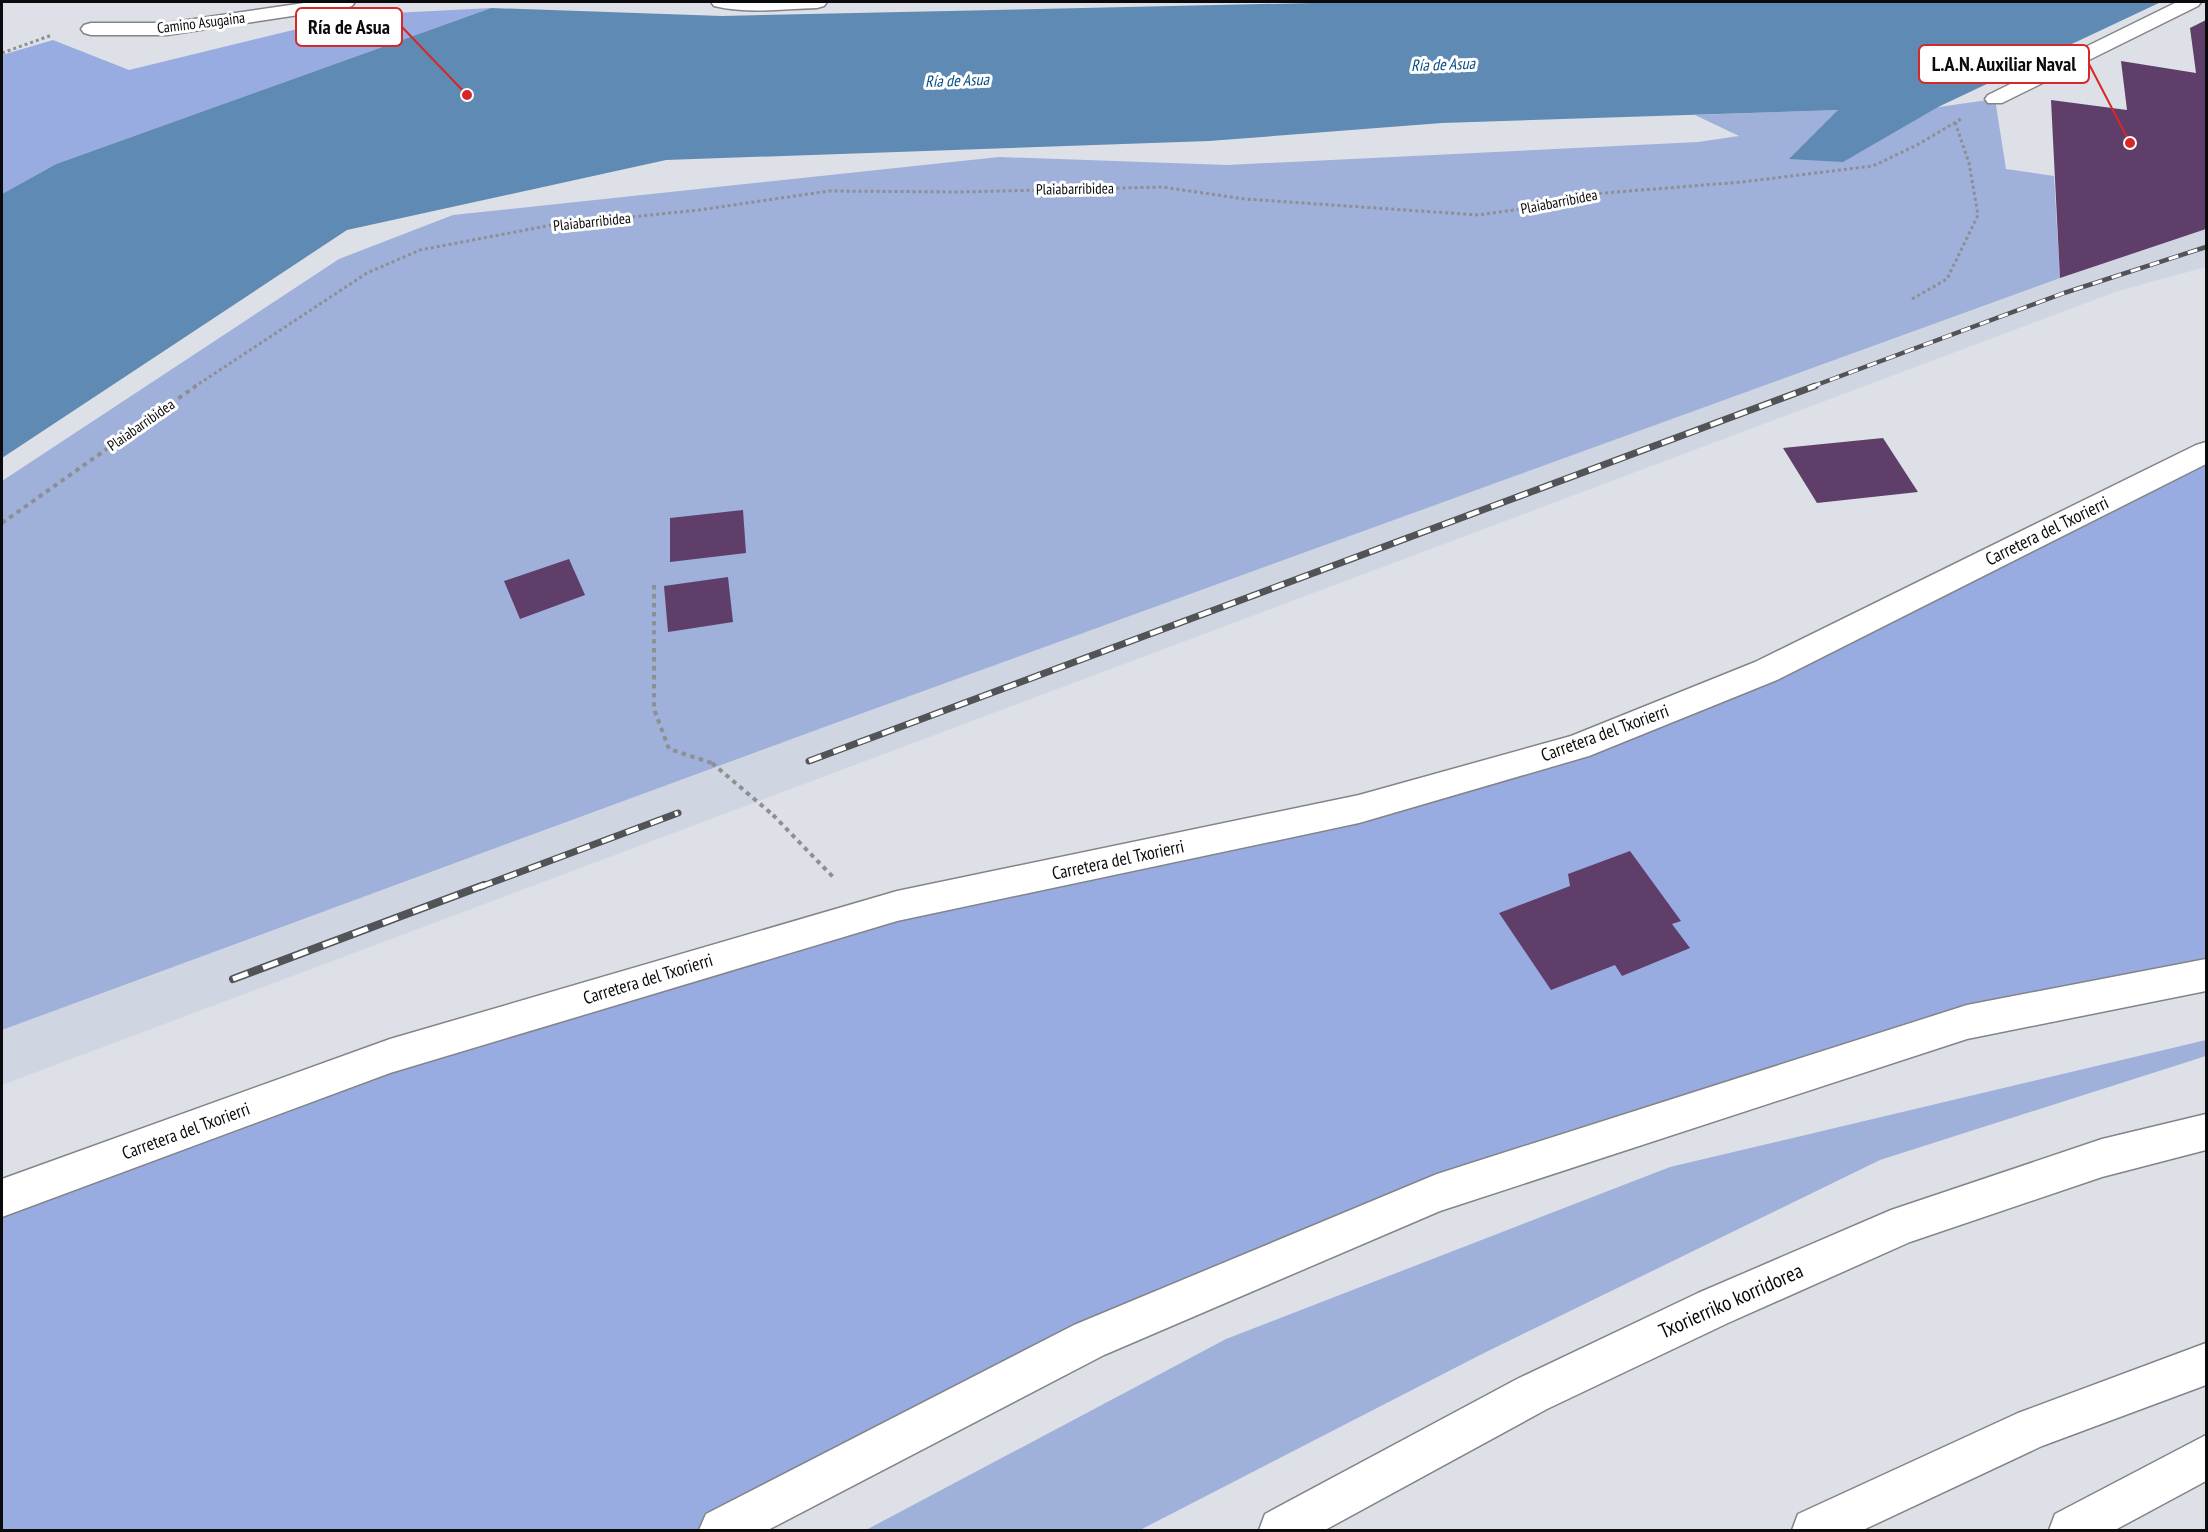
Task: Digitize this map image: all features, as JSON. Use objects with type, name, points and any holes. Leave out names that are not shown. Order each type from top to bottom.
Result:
[{"type":"main road","name":"Carretera del Txorierri","points":[[2,1198],[390,1056],[874,913],[1359,809],[1577,747],[1766,671],[2206,452]]},
{"type":"main road","points":[[722,1530],[1089,1340],[1437,1193],[1967,1022],[2206,975]]},
{"type":"main road","name":"Txorierriko korridorea","points":[[1281,1530],[1532,1394],[1713,1308],[1894,1228],[2102,1158],[2206,1132]]},
{"type":"main road","points":[[1814,1530],[2033,1428],[2206,1364]]},
{"type":"main road","points":[[2071,1530],[2206,1457]]},
{"type":"lane","name":"Camino Asugaina","points":[[91,29],[167,29],[345,2]]},
{"type":"lane","points":[[721,2],[760,4],[817,2]]},
{"type":"lane","points":[[1995,99],[2191,2]]},
{"type":"path","points":[[2,53],[58,33],[91,29]]},
{"type":"path","name":"Plaiabarribidea","points":[[2,523],[166,406],[367,273],[420,250],[552,225],[699,210],[829,191],[961,192],[1162,187],[1245,199],[1478,215],[1521,209],[1593,194],[1742,182],[1873,166],[1917,145],[1995,99]]},
{"type":"path","points":[[1912,299],[1947,279],[1978,215],[1969,163],[1955,122]]},
{"type":"path","points":[[654,585],[654,709],[669,749],[712,763],[773,815],[827,872],[874,913]]},
{"type":"shaded area","points":[[491,8],[56,164],[2,194],[2,55],[53,40],[129,70],[355,15]]},
{"type":"shaded area","points":[[1995,99],[2006,169],[2054,176],[2060,278],[830,725],[2,1030],[2,481],[339,259],[453,215],[999,157],[1227,165],[1698,142],[1739,136],[1695,115],[1839,110],[1826,123]]},
{"type":"shaded area","points":[[2206,229],[2206,267],[2118,291],[2,1085],[2,1030],[830,725],[2060,278]]},
{"type":"shaded area","points":[[2206,452],[2206,975],[1967,1022],[1437,1193],[1089,1340],[722,1530],[2,1530],[2,1198],[390,1056],[710,960],[1359,809],[1766,671]]},
{"type":"shaded area","points":[[2206,1040],[2206,1056],[1880,1160],[1484,1353],[1140,1530],[866,1530],[1226,1339],[1670,1167]]},
{"type":"water","points":[[1356,2],[2161,2],[1938,107],[1843,162],[1789,159],[1838,110],[1442,123],[1209,141],[666,160],[347,230],[2,458],[2,194],[56,164],[491,8],[722,16]]},
{"type":"building","points":[[2206,20],[2206,229],[2060,278],[2051,100],[2127,110],[2121,61],[2196,73],[2190,28]]},
{"type":"building","points":[[1883,438],[1918,492],[1817,503],[1783,448]]},
{"type":"building","points":[[743,510],[746,553],[670,562],[670,518]]},
{"type":"building","points":[[569,559],[585,595],[520,619],[504,581]]},
{"type":"building","points":[[728,577],[733,622],[668,632],[664,586]]},
{"type":"building","points":[[1630,851],[1681,921],[1672,924],[1690,948],[1622,976],[1615,965],[1551,990],[1499,913],[1570,886],[1568,874]]},
{"type":"railway","points":[[1811,387],[2064,293],[2206,247]]},
{"type":"railway","points":[[809,761],[1815,386]]},
{"type":"railway","points":[[480,887],[678,813]]},
{"type":"railway","points":[[233,979],[484,885]]},
{"type":"place","name":"Ría de Asua","points":[[467,95]]},
{"type":"place","name":"L.A.N. Auxiliar Naval","points":[[2130,143]]}]
